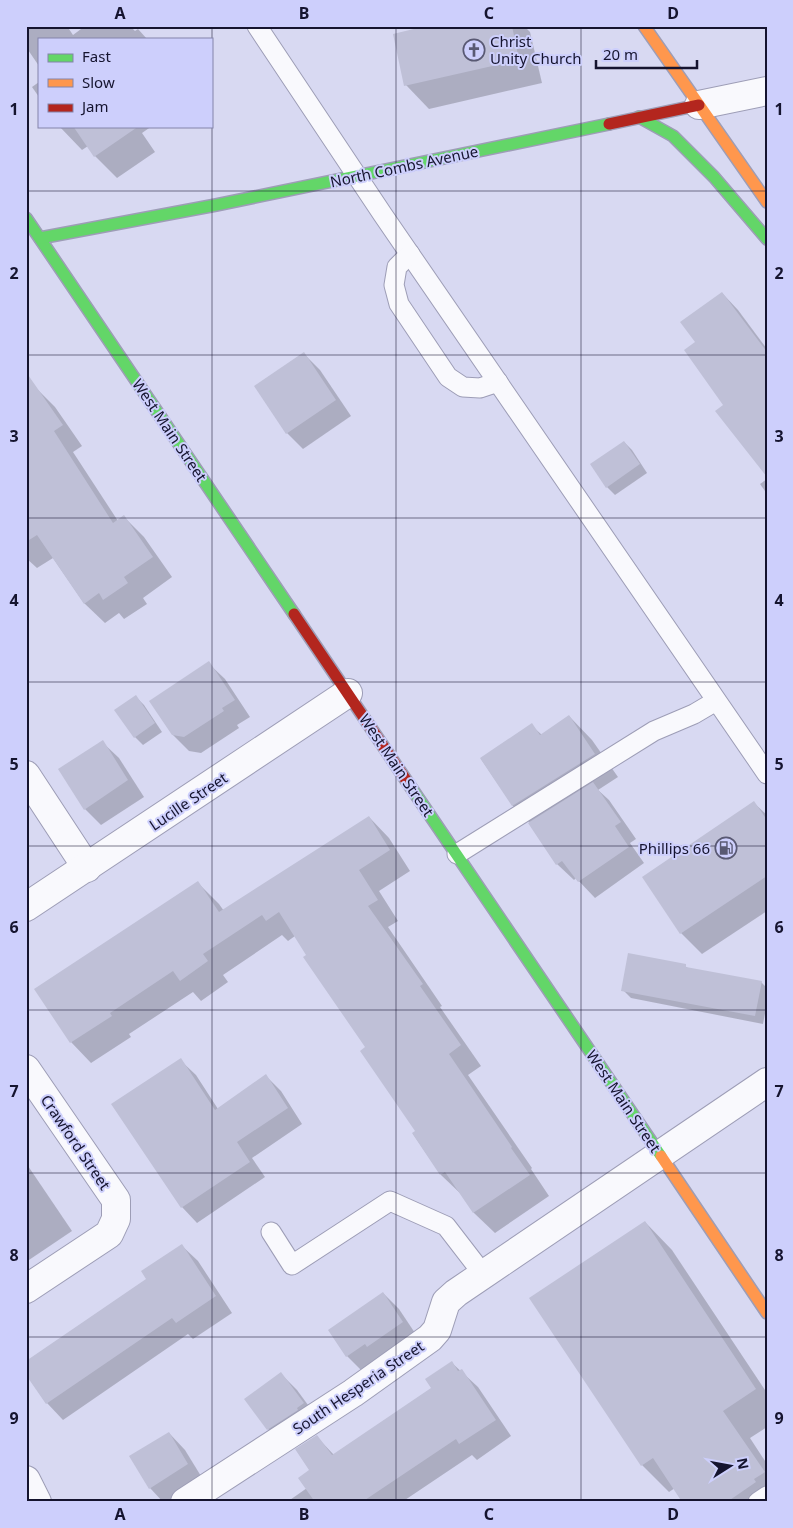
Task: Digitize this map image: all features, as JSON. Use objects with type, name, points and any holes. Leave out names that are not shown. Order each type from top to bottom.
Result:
[{"type":"main road","points":[[644,26],[767,202]]},
{"type":"main road","name":"North Combs Avenue","points":[[31,232],[225,203],[699,105]]},
{"type":"main road","points":[[640,117],[673,136],[714,177],[767,239]]},
{"type":"main road","name":"West Main Street","points":[[31,232],[348,693],[767,1313]]},
{"type":"street","name":"North Combs Avenue","points":[[699,105],[767,91]]},
{"type":"street","name":"Lucille Street","points":[[26,908],[348,693]]},
{"type":"street","points":[[26,775],[87,868]]},
{"type":"street","name":"Crawford Street","points":[[26,1069],[116,1200],[116,1219],[109,1234],[26,1289]]},
{"type":"street","name":"South Hesperia Street","points":[[185,1502],[352,1393],[430,1338],[436,1330],[446,1302],[456,1293],[767,1082]]},
{"type":"street","points":[[26,1480],[38,1502]]},
{"type":"lane","points":[[257,26],[356,176],[767,774]]},
{"type":"lane","points":[[410,254],[397,267],[394,285],[399,304],[448,377],[464,387],[480,388],[498,382]]},
{"type":"lane","points":[[457,854],[654,730],[694,714],[716,701]]},
{"type":"lane","points":[[271,1232],[292,1265],[390,1201],[446,1226],[483,1274]]},
{"type":"lane","points":[[758,1502],[767,1496]]},
{"type":"building","points":[[426,26],[512,26],[519,60],[404,86],[393,34]]},
{"type":"building","points":[[74,128],[136,128],[94,157]]},
{"type":"building","points":[[722,292],[767,352],[767,477],[715,411],[723,405],[684,350],[695,342],[680,322]]},
{"type":"building","points":[[304,352],[336,400],[286,434],[254,386]]},
{"type":"building","points":[[26,372],[63,425],[54,431],[113,523],[124,515],[153,557],[124,577],[128,583],[103,600],[99,593],[84,604],[37,535],[26,542]]},
{"type":"building","points":[[624,441],[640,464],[606,488],[590,464]]},
{"type":"building","points":[[209,661],[235,700],[222,708],[224,711],[184,737],[172,735],[149,701]]},
{"type":"building","points":[[136,695],[155,723],[134,738],[114,710]]},
{"type":"building","points":[[569,715],[595,754],[512,806],[480,758],[532,723],[540,735]]},
{"type":"building","points":[[103,740],[128,780],[84,810],[58,769]]},
{"type":"building","points":[[593,782],[621,822],[615,826],[629,847],[578,882],[562,861],[556,865],[528,823]]},
{"type":"building","name":"Phillips 66","points":[[754,801],[767,820],[767,876],[680,934],[642,877]]},
{"type":"building","points":[[369,816],[390,850],[359,870],[378,900],[368,906],[423,984],[420,986],[461,1045],[449,1054],[530,1175],[473,1213],[445,1172],[440,1175],[412,1133],[415,1131],[360,1051],[365,1047],[303,957],[306,955],[279,912],[266,921],[262,915],[203,954],[208,961],[180,981],[173,971],[110,1013],[112,1016],[70,1043],[34,989],[198,881],[219,912]]},
{"type":"building","points":[[628,953],[686,964],[686,967],[762,981],[755,1016],[621,991]]},
{"type":"building","points":[[181,1058],[215,1110],[266,1074],[288,1108],[237,1142],[250,1162],[181,1208],[111,1104]]},
{"type":"building","points":[[645,1221],[756,1389],[723,1411],[765,1472],[754,1479],[756,1482],[727,1502],[682,1502],[653,1458],[641,1466],[529,1298]]},
{"type":"building","points":[[182,1244],[216,1296],[176,1323],[172,1318],[46,1404],[26,1375],[26,1361],[146,1279],[141,1271]]},
{"type":"building","points":[[383,1292],[403,1322],[367,1347],[365,1344],[346,1357],[328,1330]]},
{"type":"building","points":[[452,1361],[458,1371],[462,1369],[496,1420],[459,1444],[456,1439],[362,1502],[315,1502],[298,1478],[309,1470],[295,1449],[317,1435],[332,1455],[431,1388],[425,1379]]},
{"type":"building","points":[[281,1372],[304,1403],[297,1408],[298,1410],[267,1430],[244,1399]]},
{"type":"building","points":[[169,1432],[188,1464],[149,1489],[129,1456]]},
{"type":"traffic: fast","points":[[639,117],[673,136],[714,177],[767,239]]},
{"type":"traffic: fast","points":[[40,238],[216,205],[609,124]]},
{"type":"traffic: fast","points":[[26,218],[294,614]]},
{"type":"traffic: fast","points":[[408,783],[661,1156]]},
{"type":"traffic: slow","points":[[644,26],[767,202]]},
{"type":"traffic: slow","points":[[661,1156],[767,1313]]},
{"type":"traffic: jam","points":[[609,124],[699,105]]},
{"type":"traffic: jam","points":[[294,614],[408,783]]},
{"type":"place","name":"Christ Unity Church","points":[[474,50]]},
{"type":"place","name":"Phillips 66","points":[[726,848]]}]
